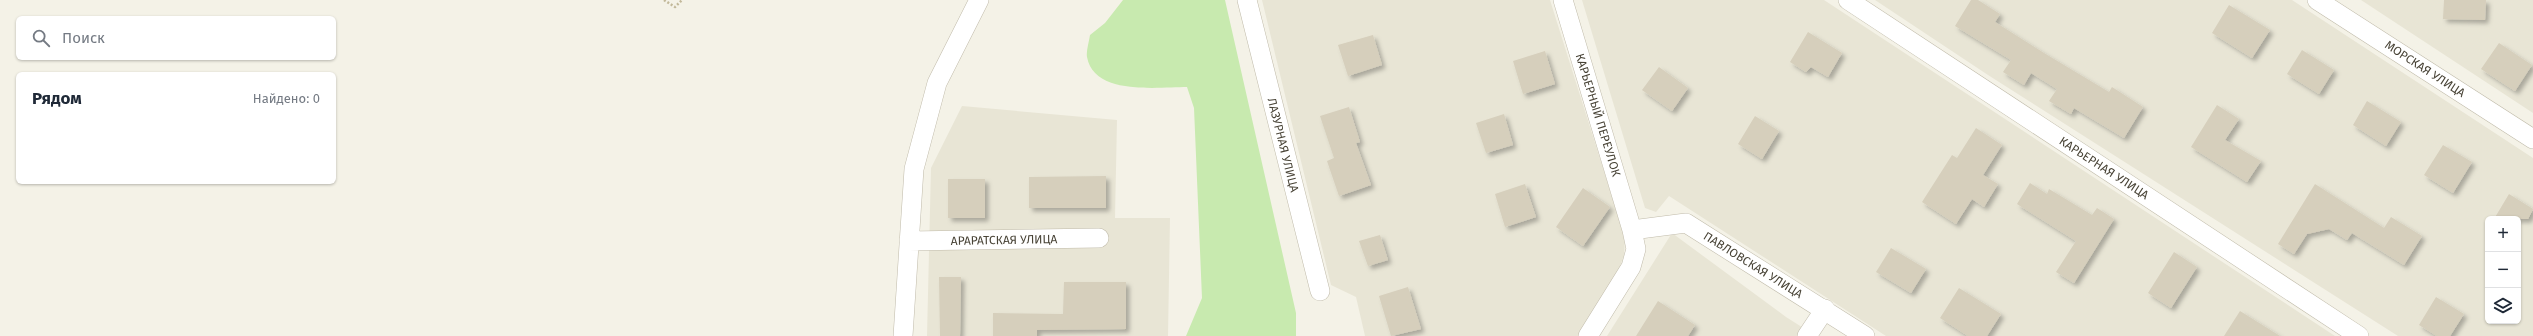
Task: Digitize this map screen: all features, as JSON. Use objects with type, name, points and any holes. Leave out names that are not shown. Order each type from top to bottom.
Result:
[{"type":"street","points":[[903,336],[914,169],[937,83],[979,0]]},
{"type":"street","name":"ЛАЗУРНАЯ УЛИЦА","points":[[1247,0],[1320,291]]},
{"type":"street","name":"КАРЬЕРНЫЙ ПЕРЕУЛОК","points":[[1563,0],[1632,230],[1636,249],[1631,267],[1588,336]]},
{"type":"street","name":"КАРЬЕРНАЯ УЛИЦА","points":[[1848,0],[2359,336]]},
{"type":"street","name":"МОРСКАЯ УЛИЦА","points":[[2317,0],[2533,139]]},
{"type":"street","name":"ПАВЛОВСКАЯ УЛИЦА","points":[[1632,230],[1686,224],[1824,308],[1865,336]]},
{"type":"street","name":"АРАРАТСКАЯ УЛИЦА","points":[[909,241],[1099,238]]},
{"type":"street","points":[[1807,336],[1824,308]]},
{"type":"path","points":[[664,0],[675,7],[682,0]]},
{"type":"shaded area","points":[[1262,0],[1550,0],[1625,238],[1624,255],[1618,272],[1578,336],[1365,336],[1356,297],[1331,285]]},
{"type":"shaded area","points":[[1582,0],[1824,0],[2335,336],[1886,336],[1669,196],[1656,212],[1645,208]]},
{"type":"shaded area","points":[[1875,0],[2292,0],[2533,158],[2533,336],[2398,336],[1988,75]]},
{"type":"shaded area","points":[[2361,0],[2533,0],[2533,113]]},
{"type":"shaded area","points":[[962,106],[1117,120],[1115,218],[1170,218],[1168,336],[927,336],[931,168]]},
{"type":"shaded area","points":[[1672,233],[1786,317],[1816,336],[1607,336]]},
{"type":"green space","points":[[1123,0],[1225,0],[1296,313],[1296,336],[1186,336],[1202,298],[1194,108],[1187,87],[1129,87],[1114,84],[1102,78],[1092,69],[1087,57],[1090,35],[1105,23]]},
{"type":"building","points":[[1971,0],[1978,0],[2000,14],[1995,22],[2044,53],[2109,92],[2112,87],[2143,107],[2124,138],[2074,108],[2071,114],[2049,101],[2057,89],[2031,73],[2024,85],[2003,72],[2011,60],[1955,26]]},
{"type":"building","points":[[2444,0],[2486,0],[2485,20],[2443,19]]},
{"type":"building","points":[[2229,5],[2270,30],[2252,58],[2212,33]]},
{"type":"building","points":[[1808,32],[1842,53],[1828,77],[1811,67],[1806,72],[1790,62]]},
{"type":"building","points":[[1373,35],[1382,65],[1348,76],[1338,45]]},
{"type":"building","points":[[2499,43],[2532,65],[2515,91],[2481,69]]},
{"type":"building","points":[[2302,50],[2334,70],[2319,94],[2287,74]]},
{"type":"building","points":[[1545,51],[1555,84],[1523,94],[1513,61]]},
{"type":"building","points":[[1659,67],[1688,88],[1672,111],[1642,90]]},
{"type":"building","points":[[2367,101],[2401,122],[2386,146],[2353,125]]},
{"type":"building","points":[[2217,105],[2239,119],[2225,140],[2261,161],[2247,182],[2191,147]]},
{"type":"building","points":[[1349,107],[1360,142],[1356,143],[1371,185],[1339,196],[1327,161],[1334,158],[1320,116]]},
{"type":"building","points":[[1504,114],[1513,145],[1486,153],[1476,123]]},
{"type":"building","points":[[1755,116],[1779,131],[1762,159],[1738,144]]},
{"type":"building","points":[[1976,128],[2002,145],[1983,175],[1998,184],[1984,207],[1972,199],[1956,224],[1922,202],[1952,155],[1957,158]]},
{"type":"building","points":[[2443,145],[2472,162],[2453,193],[2424,175]]},
{"type":"building","points":[[1106,176],[1106,208],[1029,208],[1029,177]]},
{"type":"building","points":[[948,179],[985,179],[985,218],[948,218]]},
{"type":"building","points":[[2030,183],[2047,194],[2049,189],[2092,215],[2097,208],[2114,219],[2074,283],[2056,272],[2076,241],[2017,204]]},
{"type":"building","points":[[1525,184],[1536,217],[1505,227],[1495,194]]},
{"type":"building","points":[[2315,184],[2384,228],[2391,217],[2422,236],[2404,265],[2352,233],[2347,240],[2329,229],[2307,234],[2294,254],[2278,244]]},
{"type":"building","points":[[1583,188],[1610,207],[1583,246],[1556,227]]},
{"type":"building","points":[[2509,194],[2533,209],[2528,219],[2521,219],[2521,216],[2496,216]]},
{"type":"building","points":[[1380,235],[1388,260],[1368,266],[1359,241]]},
{"type":"building","points":[[1891,248],[1926,269],[1911,293],[1876,272]]},
{"type":"building","points":[[2174,252],[2197,267],[2171,308],[2148,293]]},
{"type":"building","points":[[939,277],[961,277],[960,336],[940,336]]},
{"type":"building","points":[[1064,282],[1126,282],[1126,329],[1037,330],[1037,336],[993,336],[993,313],[1063,314]]},
{"type":"building","points":[[1408,287],[1421,329],[1391,336],[1379,296]]},
{"type":"building","points":[[1959,288],[2001,314],[1987,336],[1968,336],[1940,318]]},
{"type":"building","points":[[2436,297],[2464,314],[2450,336],[2437,336],[2419,325]]},
{"type":"building","points":[[1658,301],[1695,325],[1688,336],[1636,336]]},
{"type":"building","points":[[2240,311],[2280,336],[2224,336]]}]
